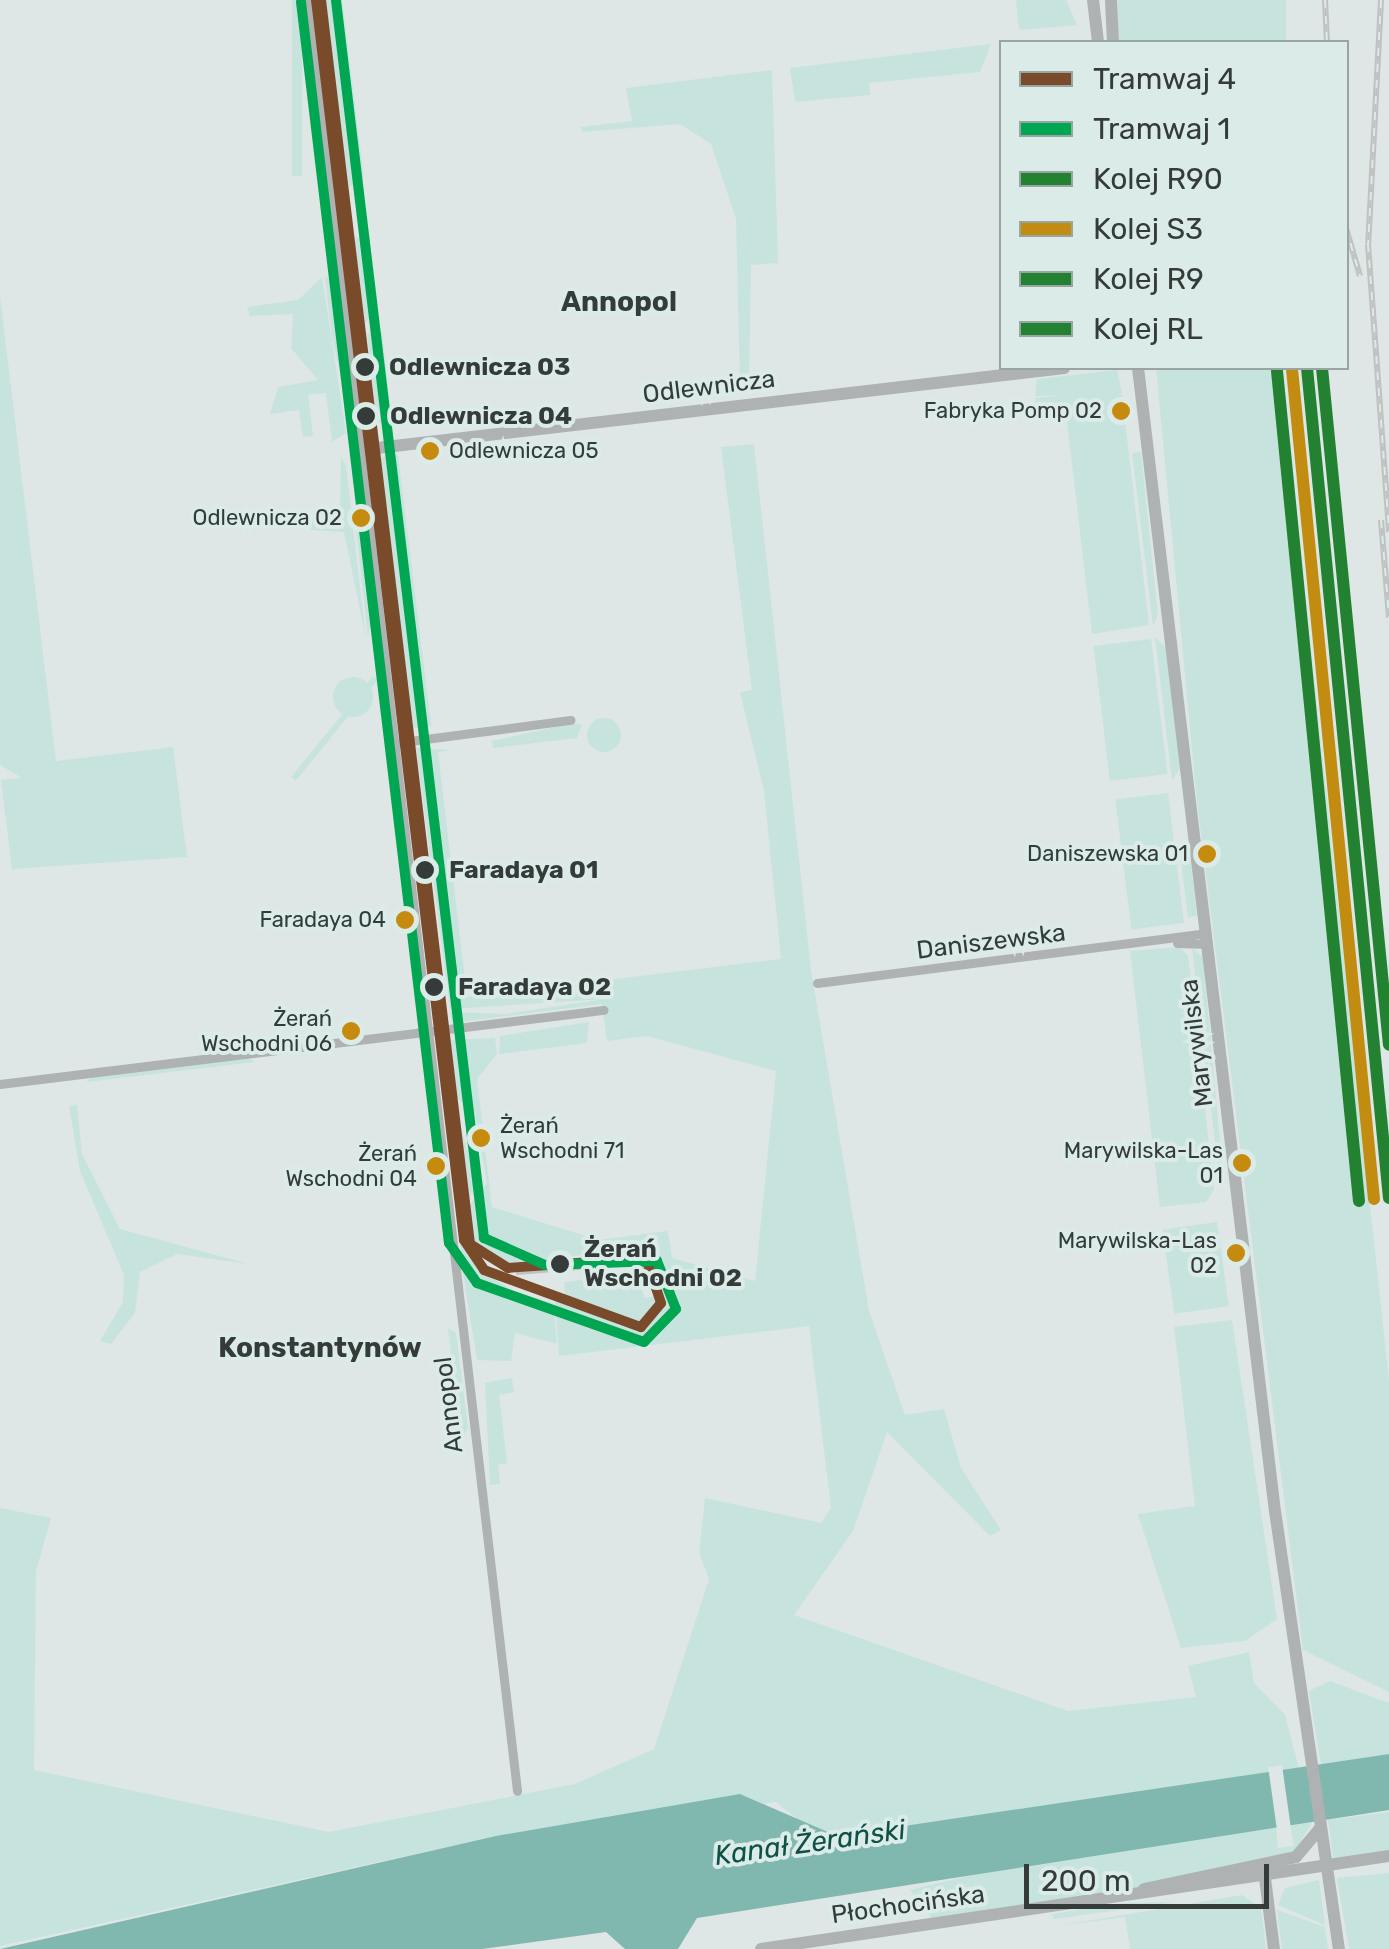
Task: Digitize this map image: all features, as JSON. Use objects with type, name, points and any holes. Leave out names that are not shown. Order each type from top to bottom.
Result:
[{"type":"main road","name":"Annopol","points":[[307,0],[360,450]]},
{"type":"main road","points":[[1092,0],[1098,40]]},
{"type":"main road","points":[[1111,0],[1113,40]]},
{"type":"main road","name":"Odlewnicza","points":[[360,450],[1047,370]]},
{"type":"main road","name":"Marywilska","points":[[1138,370],[1207,938],[1339,1949]]},
{"type":"main road","points":[[1124,1898],[1231,1866],[1301,1854],[1321,1822]]},
{"type":"main road","name":"Płochocińska","points":[[761,1949],[1265,1878],[1389,1856]]},
{"type":"main road","name":"Płochocińska","points":[[1359,1863],[1389,1865]]},
{"type":"main road","points":[[1265,1878],[1274,1949]]},
{"type":"street","name":"Annopol","points":[[360,450],[517,1791]]},
{"type":"street","points":[[394,743],[570,720]]},
{"type":"street","name":"Daniszewska","points":[[817,983],[1207,938]]},
{"type":"street","points":[[0,1084],[603,1010]]},
{"type":"shaded area","points":[[292,0],[302,0],[302,176],[292,176]]},
{"type":"shaded area","points":[[323,0],[342,0],[364,178],[349,187]]},
{"type":"shaded area","points":[[1016,0],[1066,0],[1077,25],[1019,30]]},
{"type":"shaded area","points":[[1118,0],[1286,0],[1286,40],[1118,40]]},
{"type":"shaded area","points":[[991,44],[980,72],[869,83],[870,95],[795,102],[790,68]]},
{"type":"shaded area","points":[[772,70],[778,263],[751,265],[749,383],[740,384],[736,219],[711,144],[680,124],[582,132],[581,127],[632,121],[626,88]]},
{"type":"shaded area","points":[[369,235],[378,306],[362,328],[351,239]]},
{"type":"shaded area","points":[[322,277],[346,433],[332,442],[326,393],[308,395],[313,436],[303,437],[299,410],[270,414],[278,387],[318,380],[291,348],[293,314],[250,316],[247,307],[298,300]]},
{"type":"shaded area","points":[[325,277],[334,278],[352,427],[332,338]]},
{"type":"shaded area","points":[[0,296],[56,761],[173,747],[187,857],[12,869],[1,780],[22,778],[0,765]]},
{"type":"shaded area","points":[[382,332],[391,422],[376,423],[367,334]]},
{"type":"shaded area","points":[[1117,370],[1122,393],[1035,396],[1037,379]]},
{"type":"shaded area","points":[[1156,370],[1281,370],[1389,1382],[1389,1692],[1303,1650],[1197,802]]},
{"type":"shaded area","points":[[1113,389],[1122,395],[1149,625],[1092,634],[1065,405],[1037,408],[1035,398]]},
{"type":"shaded area","points":[[754,444],[811,970],[869,1311],[905,1415],[944,1409],[961,1468],[1001,1530],[990,1536],[887,1432],[853,1531],[794,1615],[1068,1711],[1196,1697],[1188,1666],[1249,1652],[1254,1683],[1285,1715],[1299,1768],[837,1836],[812,1830],[776,1802],[496,1836],[0,1946],[0,1508],[51,1518],[36,1571],[34,1770],[329,1832],[575,1784],[654,1749],[709,1579],[699,1552],[705,1498],[821,1523],[831,1508],[809,1326],[559,1356],[555,1300],[646,1327],[663,1305],[656,1266],[623,1249],[507,1266],[475,1249],[468,1207],[487,1183],[475,1114],[453,1094],[446,1040],[495,1038],[497,1054],[477,1079],[492,1207],[599,1240],[668,1231],[672,1258],[755,1281],[776,1071],[647,1036],[607,1041],[602,1004],[452,1023],[450,1012],[506,1014],[605,999],[450,1009],[416,748],[452,750],[438,752],[467,997],[781,959],[764,791],[740,692],[752,690],[721,447]]},
{"type":"shaded area","points":[[1141,452],[1158,615],[1153,626],[1132,453]]},
{"type":"shaded area","points":[[398,455],[431,726],[410,729],[377,458]]},
{"type":"shaded area","points":[[341,457],[346,466],[366,639],[344,532],[311,530],[309,520],[340,508]]},
{"type":"shaded area","points":[[369,463],[402,730],[398,723]]},
{"type":"shaded area","points":[[364,527],[373,608],[368,638],[356,529]]},
{"type":"shaded area","points":[[1155,637],[1166,648],[1180,768],[1172,780]]},
{"type":"shaded area","points":[[1151,639],[1168,774],[1110,781],[1093,646]]},
{"type":"shaded area","points":[[373,676],[378,680],[296,781],[291,777]]},
{"type":"shaded area","points":[[353,677],[367,683],[373,697],[367,711],[353,717],[339,711],[333,697],[339,683]]},
{"type":"shaded area","points":[[604,718],[616,723],[621,735],[616,747],[604,752],[592,747],[587,735],[592,723]]},
{"type":"shaded area","points":[[582,724],[577,738],[493,748],[492,741]]},
{"type":"shaded area","points":[[1168,793],[1184,923],[1131,929],[1115,799]]},
{"type":"shaded area","points":[[1188,839],[1197,916],[1188,917],[1180,852]]},
{"type":"shaded area","points":[[1179,947],[1188,955],[1214,1190],[1206,1202],[1160,1207],[1130,951]]},
{"type":"shaded area","points":[[1192,948],[1203,957],[1224,1185],[1220,1184]]},
{"type":"shaded area","points":[[589,1022],[587,1043],[499,1054],[500,1036]]},
{"type":"shaded area","points":[[248,1058],[255,1062],[86,1082],[91,1077]]},
{"type":"shaded area","points":[[77,1105],[82,1154],[120,1229],[249,1264],[177,1254],[140,1272],[135,1313],[111,1344],[100,1341],[123,1302],[124,1275],[80,1171],[69,1106]]},
{"type":"shaded area","points":[[455,1108],[478,1186],[468,1198],[466,1198]]},
{"type":"shaded area","points":[[458,1208],[476,1266],[512,1291],[553,1303],[557,1344],[515,1333],[511,1361],[477,1360],[463,1273],[472,1265],[462,1265]]},
{"type":"shaded area","points":[[1217,1222],[1229,1306],[1174,1314],[1163,1230]]},
{"type":"shaded area","points":[[636,1274],[645,1298],[659,1296],[641,1325],[555,1296],[565,1294],[564,1282]]},
{"type":"shaded area","points":[[1232,1320],[1277,1619],[1245,1641],[1181,1648],[1138,1514],[1195,1506],[1174,1327]]},
{"type":"shaded area","points":[[448,1328],[456,1333],[468,1428],[461,1439]]},
{"type":"shaded area","points":[[512,1378],[514,1392],[499,1395],[507,1463],[498,1465],[500,1484],[490,1485],[485,1383]]},
{"type":"shaded area","points":[[1330,1681],[1389,1703],[1389,1754],[1321,1765],[1309,1691]]},
{"type":"shaded area","points":[[1389,1812],[1389,1853],[1334,1863],[1328,1820]]},
{"type":"shaded area","points":[[1312,1822],[1294,1853],[1127,1892],[933,1920],[910,1890],[1030,1861],[1276,1825],[1278,1848],[1294,1846],[1290,1825]]},
{"type":"shaded area","points":[[1389,1873],[1389,1949],[1349,1949],[1337,1878]]},
{"type":"shaded area","points":[[1319,1880],[1325,1925],[1278,1905],[1285,1888]]},
{"type":"shaded area","points":[[1242,1895],[1261,1908],[1266,1949],[1130,1949],[1125,1917],[1052,1927]]},
{"type":"shaded area","points":[[1175,1902],[1054,1919],[1052,1914],[1121,1903]]},
{"type":"shaded area","points":[[1277,1910],[1325,1927],[1328,1949],[1282,1949]]},
{"type":"water","name":"Kanał Żerański","points":[[1389,1754],[1389,1810],[697,1918],[678,1949],[625,1949],[606,1932],[482,1949],[0,1949],[496,1836],[740,1794],[837,1836]]},
{"type":"pier","points":[[1282,1765],[1291,1829],[1277,1831],[1268,1767]]},
{"type":"tram line","name":"4","points":[[316,0],[464,1240],[484,1270],[641,1327],[661,1303],[646,1258],[508,1268],[470,1244],[321,0]]},
{"type":"tram line","name":"1","points":[[301,2],[449,1243],[477,1283],[644,1342],[676,1309],[657,1261],[545,1265],[484,1238],[336,0]]},
{"type":"tram line","points":[[517,1273],[639,1263],[660,1285]]},
{"type":"railway","points":[[1325,0],[1327,40]]},
{"type":"railway","points":[[1381,0],[1368,244],[1389,532]]},
{"type":"railway","points":[[1349,238],[1360,276]]},
{"type":"railway","points":[[1381,520],[1389,618]]},
{"type":"rail line","name":"S3","points":[[1292,370],[1374,1199]]},
{"type":"rail line","name":"R90","points":[[1307,370],[1389,1198]]},
{"type":"rail line","name":"R9","points":[[1322,370],[1389,1045]]},
{"type":"rail line","name":"RL","points":[[1277,371],[1359,1201]]},
{"type":"place","name":"Odlewnicza 03","points":[[365,367]]},
{"type":"place","name":"Fabryka Pomp 02","points":[[1121,411]]},
{"type":"place","name":"Odlewnicza 04","points":[[366,416]]},
{"type":"place","name":"Odlewnicza 05","points":[[430,451]]},
{"type":"place","name":"Odlewnicza 02","points":[[361,518]]},
{"type":"place","name":"Daniszewska 01","points":[[1207,854]]},
{"type":"place","name":"Faradaya 01","points":[[425,870]]},
{"type":"place","name":"Faradaya 04","points":[[405,920]]},
{"type":"place","name":"Faradaya 02","points":[[434,987]]},
{"type":"place","name":"Żerań Wschodni 06","points":[[351,1031]]},
{"type":"place","name":"Żerań Wschodni 71","points":[[481,1138]]},
{"type":"place","name":"Marywilska-Las 01","points":[[1242,1163]]},
{"type":"place","name":"Żerań Wschodni 04","points":[[436,1166]]},
{"type":"place","name":"Marywilska-Las 02","points":[[1236,1253]]},
{"type":"place","name":"Żerań Wschodni 02","points":[[560,1264]]},
{"type":"district","name":"Annopol","points":[[619,302]]},
{"type":"district","name":"Konstantynów","points":[[320,1348]]}]
